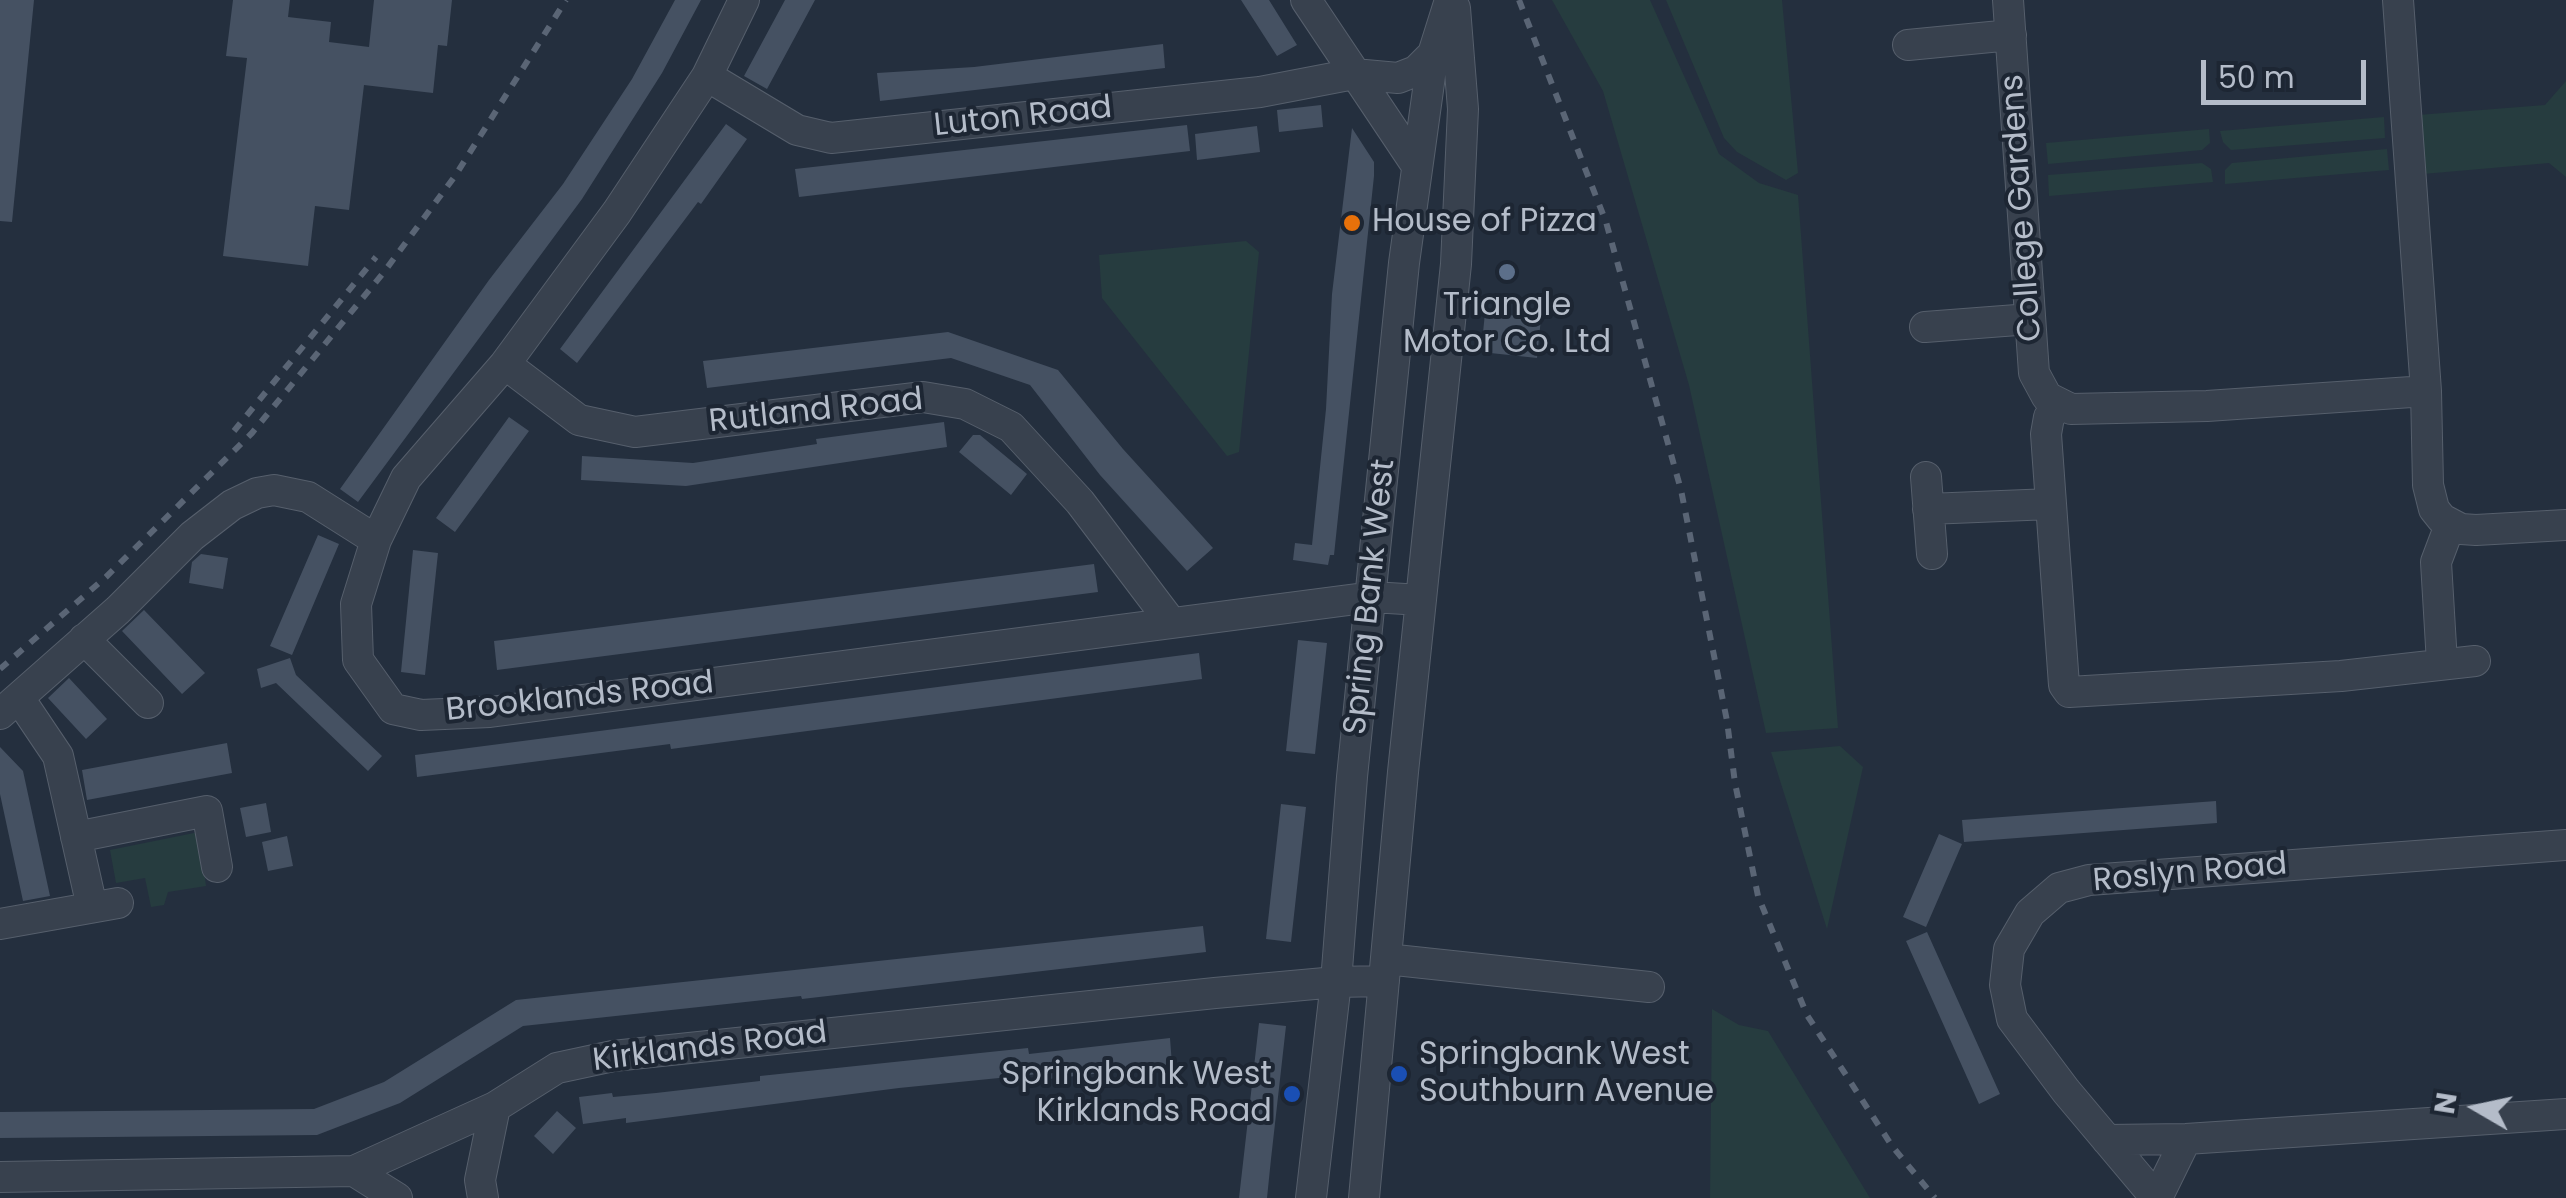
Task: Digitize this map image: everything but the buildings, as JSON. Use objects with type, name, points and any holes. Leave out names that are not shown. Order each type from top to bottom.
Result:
[{"type":"street","name":"Brooklands Road","points":[[744,0],[707,76],[617,212],[505,364],[406,478],[376,540],[356,604],[358,660],[393,709],[421,714],[490,712],[1372,597],[1420,600]]},
{"type":"street","points":[[1306,0],[1418,166]]},
{"type":"street","name":"Spring Bank West","points":[[1311,1198],[1336,982],[1352,777],[1404,263],[1433,54],[1452,0]]},
{"type":"street","name":"Spring Bank West","points":[[1364,1198],[1456,264],[1463,109],[1452,0]]},
{"type":"street","name":"College Gardens","points":[[2008,0],[2034,373],[2047,397],[2060,404]]},
{"type":"street","points":[[2398,0],[2426,391],[2429,497],[2434,509],[2450,525],[2491,530],[2566,525]]},
{"type":"street","points":[[1908,45],[2011,36]]},
{"type":"street","name":"Luton Road","points":[[707,76],[797,130],[831,138],[1260,92],[1354,74],[1398,78],[1416,71],[1433,54]]},
{"type":"street","points":[[1925,327],[2030,319]]},
{"type":"street","name":"Rutland Road","points":[[505,364],[578,420],[635,432],[924,397],[965,404],[1010,427],[1080,502],[1170,622]]},
{"type":"street","points":[[2426,391],[2206,406],[2071,409],[2060,404],[2050,416],[2046,434],[2064,685],[2069,692],[2341,676],[2475,661]]},
{"type":"street","points":[[1926,476],[1932,554]]},
{"type":"street","points":[[0,924],[105,905],[76,837],[58,756],[10,706],[192,536],[232,505],[258,493],[274,490],[308,497],[376,540]]},
{"type":"street","points":[[1928,509],[2051,504]]},
{"type":"street","points":[[2442,663],[2436,562],[2450,525]]},
{"type":"street","points":[[84,640],[148,704]]},
{"type":"street","points":[[76,837],[207,811],[217,867]]},
{"type":"street","name":"Roslyn Road","points":[[2157,1198],[2012,1019],[2005,985],[2009,949],[2030,913],[2058,888],[2088,880],[2566,844]]},
{"type":"street","name":"Kirklands Road","points":[[0,1177],[354,1172],[495,1107],[556,1068],[614,1056],[1336,982],[1385,970],[1649,987]]},
{"type":"street","points":[[483,1198],[480,1180],[495,1107]]},
{"type":"street","points":[[2107,1140],[2186,1139],[2566,1114]]},
{"type":"street","points":[[2157,1198],[2186,1139]]},
{"type":"street","points":[[354,1172],[397,1198]]},
{"type":"green space","points":[[1552,0],[1650,0],[1719,154],[1759,183],[1798,195],[1838,728],[1766,733],[1689,385],[1603,91]]},
{"type":"green space","points":[[1666,0],[1782,0],[1798,173],[1786,180],[1737,152],[1724,138]]},
{"type":"green space","points":[[2566,81],[2566,177],[2549,163],[2423,174],[2418,115],[2545,105]]},
{"type":"green space","points":[[2384,117],[2385,138],[2231,150],[2220,131]]},
{"type":"green space","points":[[2209,129],[2210,143],[2202,150],[2048,164],[2046,143]]},
{"type":"green space","points":[[2387,149],[2389,170],[2225,184],[2225,170],[2232,163]]},
{"type":"green space","points":[[2202,163],[2211,169],[2213,182],[2049,196],[2048,175]]},
{"type":"green space","points":[[1246,241],[1259,252],[1239,452],[1227,456],[1102,298],[1099,255]]},
{"type":"green space","points":[[1840,746],[1863,767],[1827,929],[1771,752]]},
{"type":"green space","points":[[199,832],[206,886],[168,892],[164,905],[151,907],[145,878],[116,883],[110,850]]},
{"type":"green space","points":[[1712,1009],[1739,1025],[1768,1031],[1870,1198],[1710,1198]]},
{"type":"railway","points":[[0,669],[106,577],[252,433],[384,272],[455,176],[566,0]]},
{"type":"railway","points":[[1519,0],[1606,222],[1681,490],[1758,896],[1807,1015],[1892,1146],[1935,1198]]},
{"type":"railway","points":[[234,431],[376,257]]},
{"type":"place","name":"House of Pizza","points":[[1352,223]]},
{"type":"place","name":"Triangle Motor Co. Ltd","points":[[1507,272]]},
{"type":"place","name":"Springbank West Southburn Avenue","points":[[1399,1074]]},
{"type":"place","name":"Springbank West Kirklands Road","points":[[1292,1094]]}]
